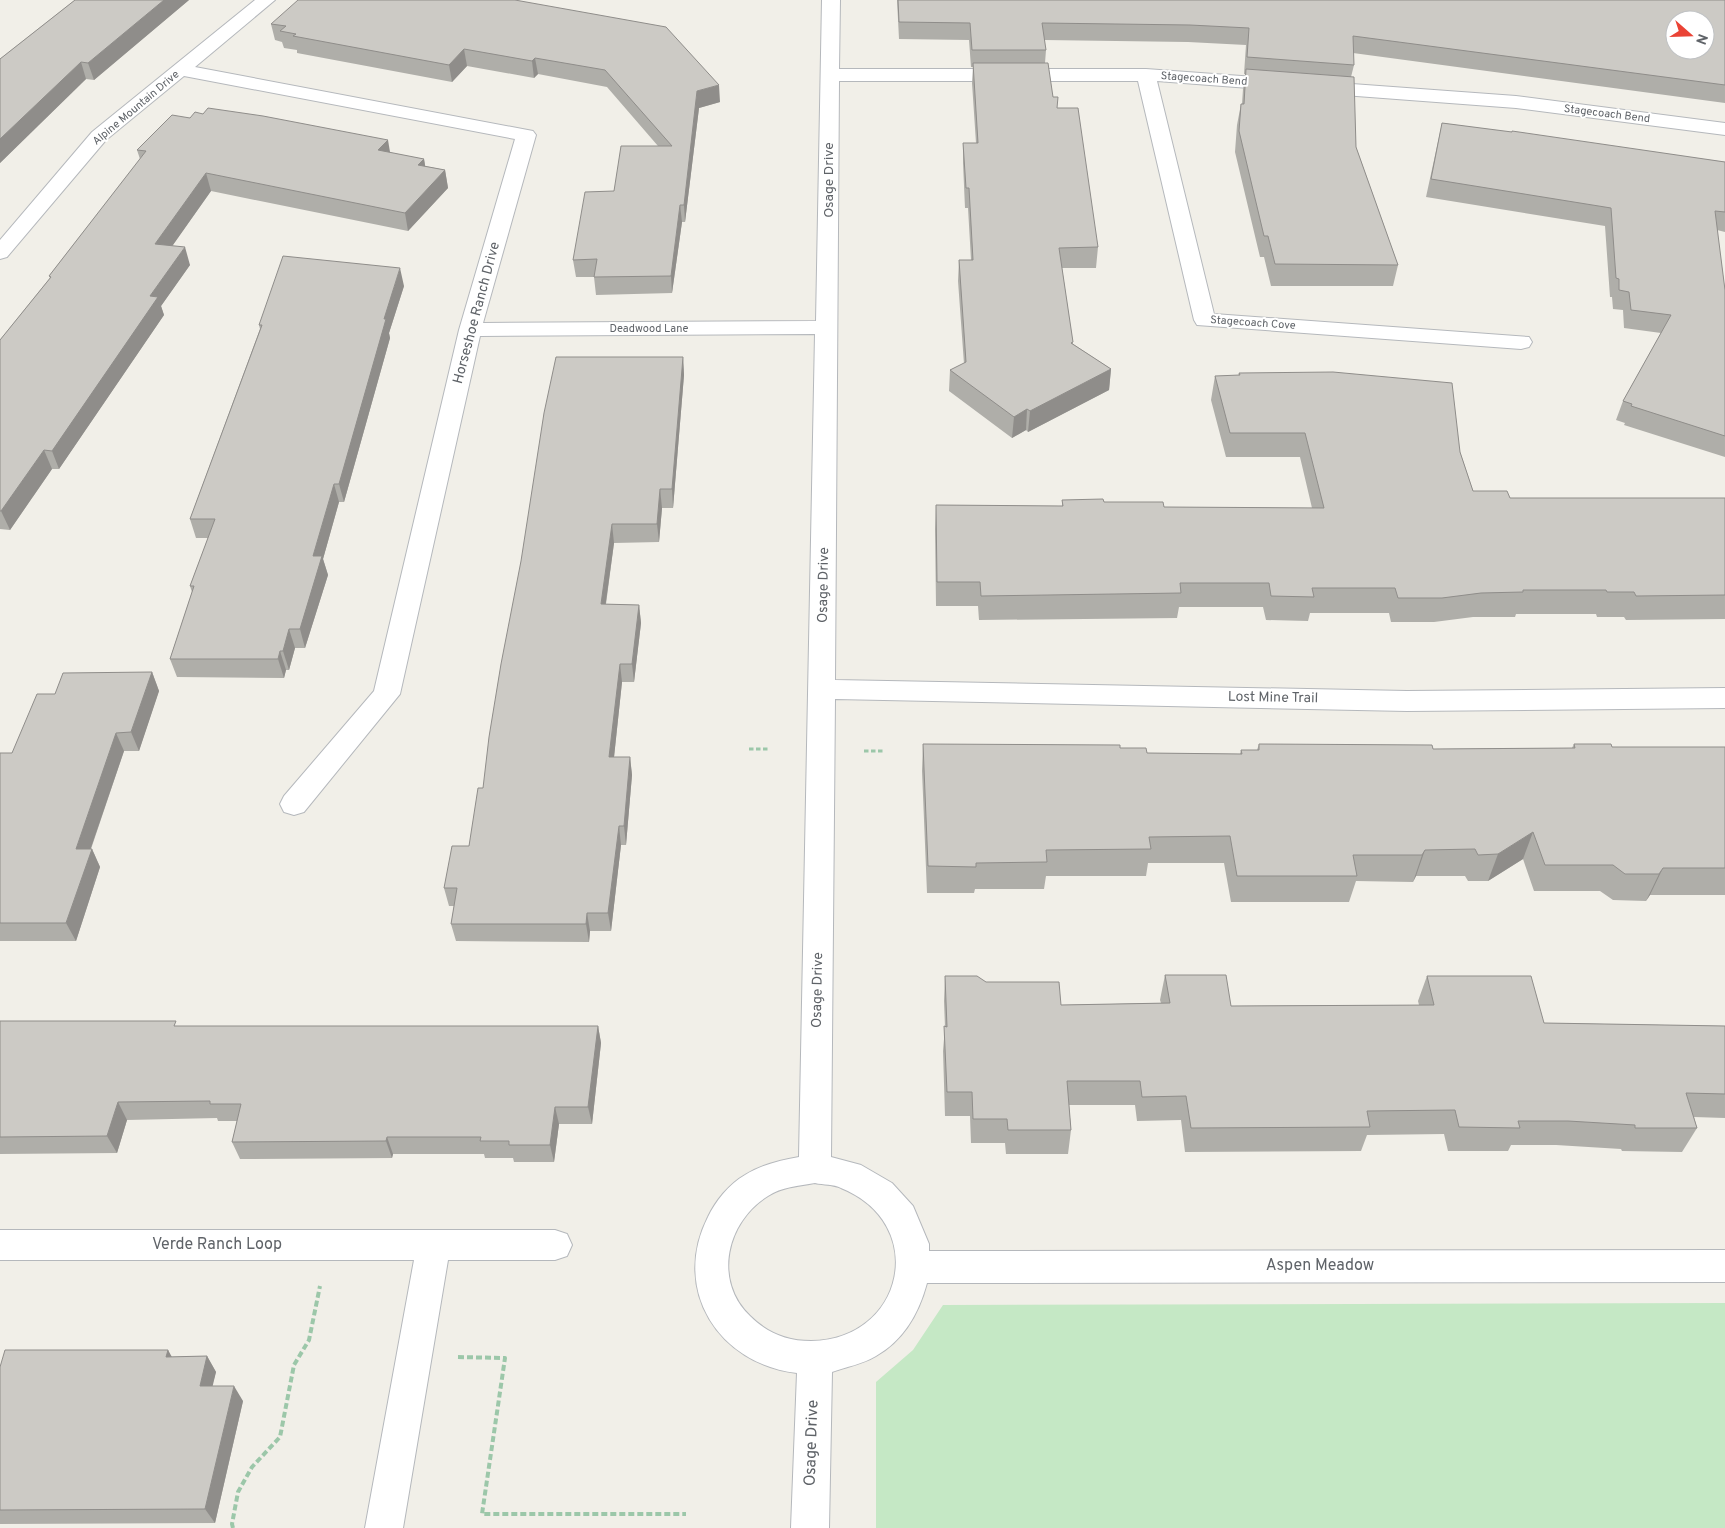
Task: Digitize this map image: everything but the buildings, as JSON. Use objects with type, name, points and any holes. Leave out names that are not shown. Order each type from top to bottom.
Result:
[{"type":"street","name":"Alpine Mountain Drive","points":[[0,252],[100,136],[266,0]]},
{"type":"street","name":"Osage Drive","points":[[815,1169],[831,0]]},
{"type":"street","name":"Horseshoe Ranch Drive","points":[[182,70],[526,135],[470,330],[387,694],[294,804]]},
{"type":"street","name":"Stagecoach Bend","points":[[830,75],[1146,75],[1516,102],[1725,129]]},
{"type":"street","name":"Stagecoach Cove","points":[[1146,75],[1205,320],[1521,342]]},
{"type":"street","name":"Deadwood Lane","points":[[470,330],[827,327]]},
{"type":"street","name":"Lost Mine Trail","points":[[822,689],[1407,701],[1725,698]]},
{"type":"street","points":[[815,1169],[847,1174],[875,1188],[897,1209],[911,1237],[914,1267],[908,1294],[895,1319],[872,1339],[845,1353],[815,1358],[781,1355],[751,1341],[728,1319],[713,1292],[710,1262],[716,1232],[732,1206],[756,1186],[784,1173],[815,1169]]},
{"type":"street","name":"Verde Ranch Loop","points":[[0,1245],[555,1245]]},
{"type":"street","points":[[384,1528],[434,1246]]},
{"type":"street","name":"Aspen Meadow","points":[[914,1267],[1725,1266]]},
{"type":"street","name":"Osage Drive","points":[[810,1528],[815,1358]]},
{"type":"path","points":[[749,749],[770,749]]},
{"type":"path","points":[[864,750],[884,751]]},
{"type":"path","points":[[233,1528],[232,1524],[238,1492],[252,1467],[280,1437],[294,1366],[309,1340],[328,1245]]},
{"type":"path","points":[[415,1357],[505,1358],[482,1514],[686,1514]]},
{"type":"green space","points":[[1725,1303],[1725,1528],[876,1528],[876,1382],[913,1350],[943,1305]]}]
